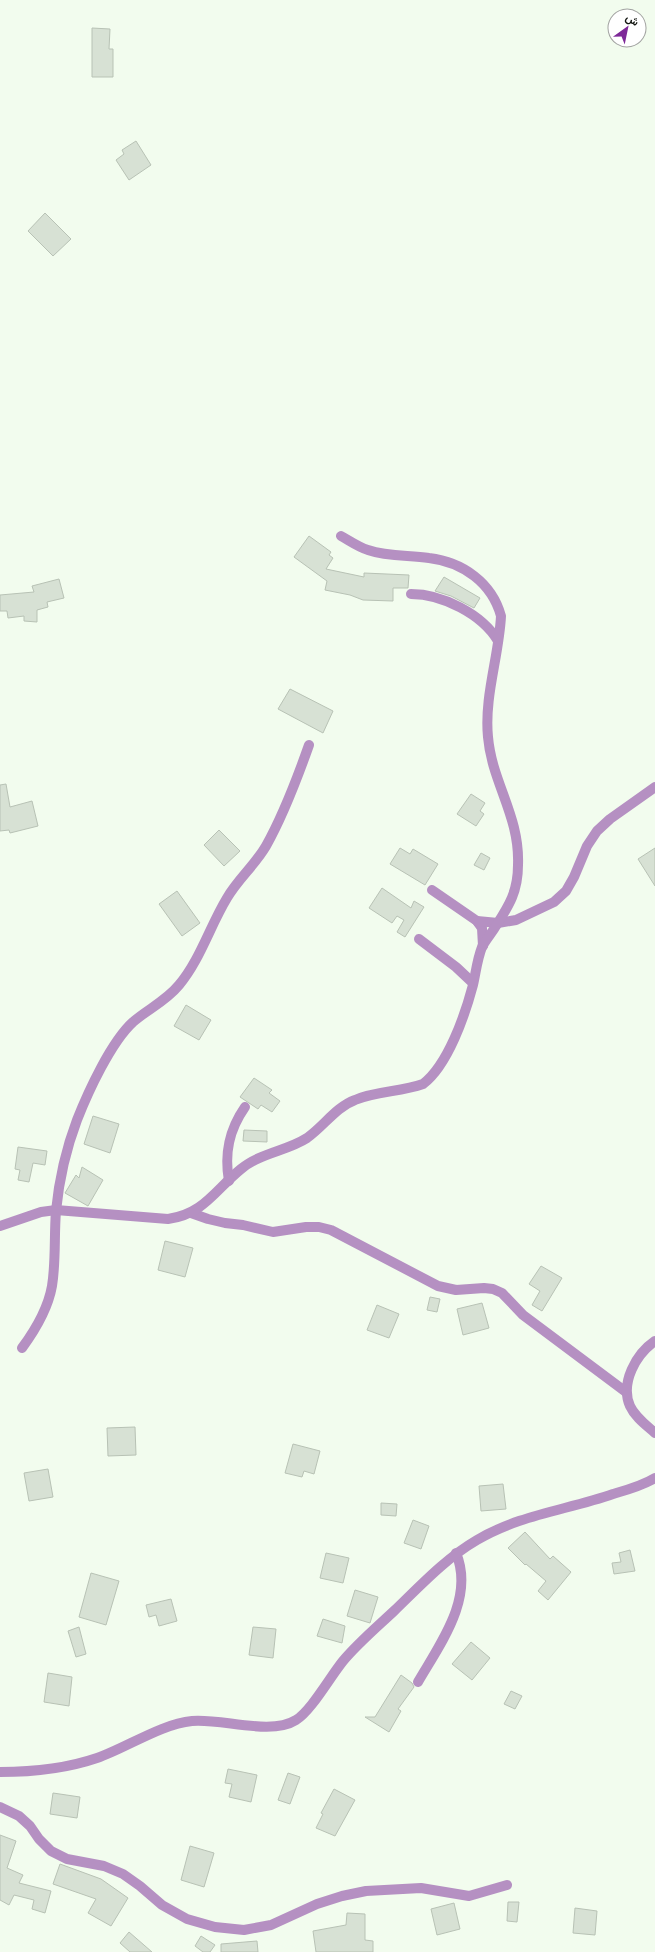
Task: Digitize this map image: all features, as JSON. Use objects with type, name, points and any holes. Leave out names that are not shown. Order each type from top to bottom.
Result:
[{"type":"street","points":[[0,1226],[41,1212],[56,1210],[168,1219],[191,1213],[210,1200],[242,1168],[257,1159],[291,1147],[306,1138],[320,1128],[343,1106],[355,1100],[413,1088],[423,1084],[432,1078],[453,1042],[465,1013],[473,983],[476,964],[483,946],[498,923],[516,890],[518,845],[515,825],[495,772],[488,736],[487,718],[501,616],[497,602],[489,590],[467,571],[447,562],[431,558],[384,554],[369,550],[341,536]]},
{"type":"street","points":[[411,594],[434,596],[470,614],[481,620],[491,629],[498,641]]},
{"type":"street","points":[[22,1348],[36,1329],[46,1308],[52,1286],[56,1210],[64,1164],[74,1128],[96,1079],[121,1036],[133,1022],[165,1000],[179,985],[190,968],[226,899],[266,846],[286,806],[309,744]]},
{"type":"street","points":[[477,921],[498,923],[516,920],[554,902],[566,891],[572,882],[587,846],[597,831],[610,819],[655,786]]},
{"type":"street","points":[[432,890],[477,921],[482,928],[484,937],[483,946]]},
{"type":"street","points":[[418,939],[456,967],[473,983]]},
{"type":"street","points":[[229,1181],[226,1161],[228,1142],[232,1130],[245,1107]]},
{"type":"street","points":[[191,1213],[225,1223],[243,1224],[273,1232],[306,1227],[319,1227],[331,1230],[438,1286],[456,1290],[484,1288],[493,1289],[502,1294],[523,1315],[626,1392]]},
{"type":"street","points":[[655,1341],[638,1358],[630,1374],[626,1392],[630,1406],[638,1418],[655,1433]]},
{"type":"street","points":[[0,1772],[31,1772],[64,1767],[96,1758],[177,1724],[193,1721],[283,1726],[296,1721],[306,1712],[328,1679],[344,1659],[456,1553],[492,1532],[517,1521],[602,1498],[646,1484],[655,1478]]},
{"type":"street","points":[[418,1682],[443,1639],[457,1604],[462,1586],[463,1575],[456,1553]]},
{"type":"street","points":[[0,1807],[19,1816],[30,1826],[39,1839],[51,1851],[67,1859],[104,1866],[123,1874],[162,1905],[187,1919],[215,1927],[244,1930],[271,1925],[317,1904],[342,1896],[366,1891],[421,1888],[468,1896],[507,1884]]},
{"type":"building","points":[[92,28],[110,29],[109,49],[113,49],[113,77],[92,77]]},
{"type":"building","points":[[136,141],[151,165],[129,180],[116,160],[124,154],[122,150]]},
{"type":"building","points":[[45,213],[71,239],[53,256],[28,231]]},
{"type":"building","points":[[309,536],[331,552],[329,555],[333,558],[326,569],[364,577],[364,573],[409,575],[408,588],[393,588],[393,601],[363,600],[350,595],[325,590],[327,581],[294,557]]},
{"type":"building","points":[[444,577],[480,598],[474,608],[451,596],[435,591]]},
{"type":"building","points":[[59,579],[64,598],[47,602],[48,607],[37,610],[37,622],[24,621],[24,616],[8,618],[7,611],[0,611],[0,595],[34,592],[32,586]]},
{"type":"building","points":[[290,689],[333,711],[323,733],[278,709]]},
{"type":"building","points":[[6,784],[10,807],[32,801],[38,826],[10,833],[9,830],[0,831],[0,785]]},
{"type":"building","points":[[471,794],[485,803],[480,811],[484,814],[476,826],[457,814]]},
{"type":"building","points":[[219,830],[240,851],[224,866],[204,845]]},
{"type":"building","points":[[400,848],[410,854],[413,849],[438,864],[425,885],[390,864]]},
{"type":"building","points":[[655,848],[655,886],[638,859]]},
{"type":"building","points":[[481,853],[490,858],[484,870],[474,865]]},
{"type":"building","points":[[382,888],[411,908],[414,901],[424,907],[405,937],[397,932],[404,920],[397,916],[392,923],[369,908]]},
{"type":"building","points":[[177,891],[200,923],[182,936],[159,904]]},
{"type":"building","points":[[186,1005],[211,1020],[199,1040],[174,1026]]},
{"type":"building","points":[[254,1078],[272,1090],[269,1093],[280,1101],[272,1112],[261,1105],[258,1109],[240,1097]]},
{"type":"building","points":[[93,1116],[119,1124],[110,1153],[84,1144]]},
{"type":"building","points":[[244,1130],[267,1131],[267,1142],[243,1141]]},
{"type":"building","points":[[18,1147],[47,1151],[45,1165],[33,1163],[29,1182],[18,1180],[20,1170],[15,1169]]},
{"type":"building","points":[[82,1167],[103,1180],[88,1206],[65,1193],[76,1175],[79,1178]]},
{"type":"building","points":[[165,1241],[193,1248],[185,1277],[158,1270]]},
{"type":"building","points":[[541,1266],[562,1278],[542,1311],[532,1305],[540,1291],[529,1284]]},
{"type":"building","points":[[430,1297],[440,1299],[437,1312],[427,1310]]},
{"type":"building","points":[[482,1303],[489,1328],[463,1335],[457,1309]]},
{"type":"building","points":[[377,1305],[399,1314],[389,1338],[367,1330]]},
{"type":"building","points":[[135,1427],[136,1455],[108,1456],[107,1428]]},
{"type":"building","points":[[293,1444],[320,1451],[314,1474],[304,1471],[302,1477],[285,1473]]},
{"type":"building","points":[[48,1469],[53,1497],[29,1501],[24,1473]]},
{"type":"building","points":[[503,1484],[506,1509],[481,1511],[479,1486]]},
{"type":"building","points":[[381,1503],[397,1504],[396,1516],[381,1515]]},
{"type":"building","points":[[413,1520],[429,1526],[421,1549],[404,1543]]},
{"type":"building","points":[[525,1532],[550,1559],[553,1556],[571,1572],[548,1600],[538,1591],[546,1581],[526,1564],[525,1565],[508,1548]]},
{"type":"building","points":[[630,1550],[635,1571],[614,1574],[612,1563],[621,1562],[619,1553]]},
{"type":"building","points":[[326,1553],[349,1558],[343,1583],[320,1578]]},
{"type":"building","points":[[91,1573],[119,1581],[106,1625],[79,1617]]},
{"type":"building","points":[[355,1590],[378,1597],[370,1623],[347,1616]]},
{"type":"building","points":[[171,1599],[177,1621],[159,1626],[156,1615],[149,1617],[146,1605]]},
{"type":"building","points":[[323,1619],[345,1626],[342,1643],[317,1636]]},
{"type":"building","points":[[79,1627],[86,1654],[76,1657],[68,1631]]},
{"type":"building","points":[[253,1627],[276,1629],[273,1658],[249,1655]]},
{"type":"building","points":[[471,1642],[490,1658],[472,1680],[452,1664]]},
{"type":"building","points":[[48,1673],[72,1677],[69,1706],[44,1702]]},
{"type":"building","points":[[401,1675],[412,1683],[414,1687],[398,1709],[401,1711],[389,1732],[365,1717],[375,1717]]},
{"type":"building","points":[[511,1691],[522,1696],[515,1709],[504,1704]]},
{"type":"building","points":[[228,1769],[257,1775],[251,1802],[229,1797],[232,1784],[225,1783]]},
{"type":"building","points":[[288,1773],[300,1777],[290,1804],[278,1800]]},
{"type":"building","points":[[334,1789],[355,1800],[335,1836],[316,1828],[323,1814],[321,1813]]},
{"type":"building","points":[[53,1793],[80,1797],[77,1818],[50,1814]]},
{"type":"building","points":[[0,1835],[16,1841],[7,1868],[23,1875],[19,1883],[51,1891],[45,1913],[32,1909],[34,1900],[14,1895],[9,1905],[0,1900]]},
{"type":"building","points":[[190,1846],[214,1853],[204,1887],[181,1880]]},
{"type":"building","points":[[60,1864],[101,1879],[128,1898],[111,1926],[88,1913],[96,1899],[53,1884]]},
{"type":"building","points":[[508,1902],[519,1902],[517,1922],[507,1921]]},
{"type":"building","points":[[454,1903],[460,1929],[437,1935],[431,1909]]},
{"type":"building","points":[[575,1908],[597,1911],[595,1935],[573,1933]]},
{"type":"building","points":[[347,1913],[365,1914],[365,1940],[373,1941],[373,1952],[316,1952],[313,1931],[346,1925]]},
{"type":"building","points":[[129,1932],[152,1952],[130,1952],[120,1943]]},
{"type":"building","points":[[201,1936],[215,1945],[210,1952],[203,1952],[195,1946]]},
{"type":"building","points":[[257,1941],[258,1952],[221,1952],[221,1944]]}]
